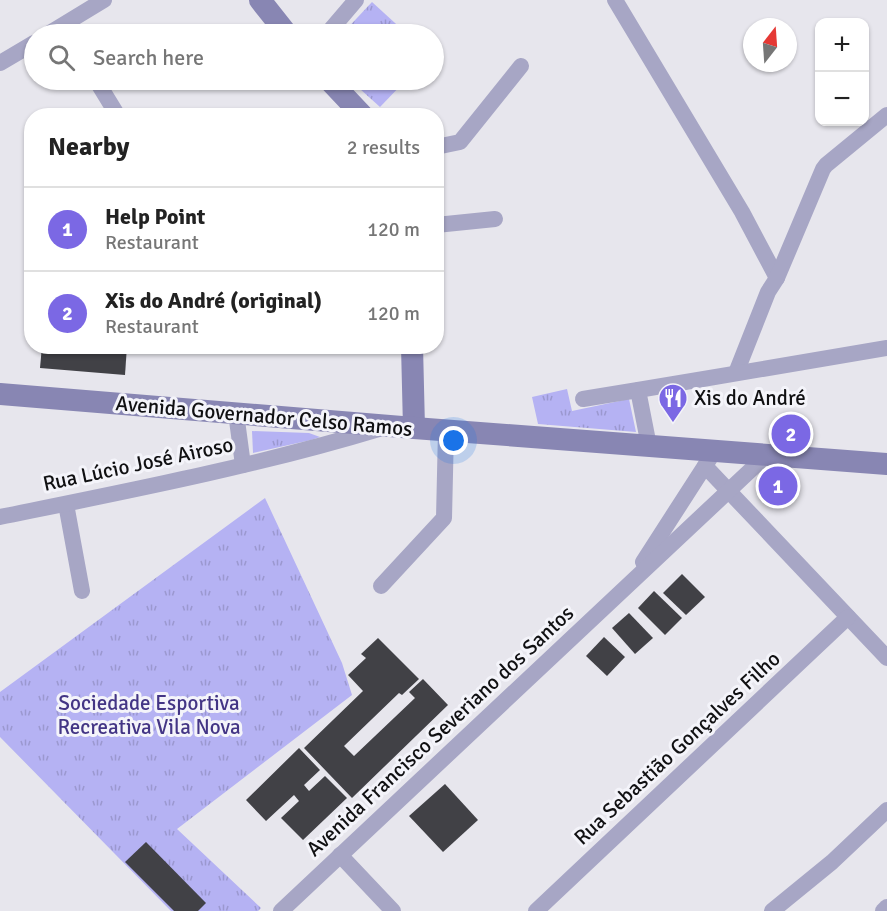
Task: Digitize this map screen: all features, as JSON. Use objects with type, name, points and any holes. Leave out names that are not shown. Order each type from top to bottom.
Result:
[{"type":"main road","points":[[260,0],[279,24]]},
{"type":"main road","points":[[338,90],[355,108]]},
{"type":"main road","points":[[412,354],[414,428]]},
{"type":"main road","name":"Avenida Governador Celso Ramos","points":[[0,394],[649,446],[710,458],[766,455],[887,464]]},
{"type":"street","points":[[74,24],[104,0]]},
{"type":"street","points":[[336,24],[356,0]]},
{"type":"street","points":[[615,0],[742,212],[777,278]]},
{"type":"street","points":[[0,63],[24,49]]},
{"type":"street","points":[[444,145],[460,142],[521,66]]},
{"type":"street","points":[[102,90],[113,108]]},
{"type":"street","points":[[740,373],[768,292],[777,278],[823,169],[887,115]]},
{"type":"street","points":[[444,224],[495,219]]},
{"type":"street","points":[[583,399],[887,348]]},
{"type":"street","points":[[638,390],[649,446]]},
{"type":"street","points":[[236,413],[243,465]]},
{"type":"street","name":"Rua Lúcio José Airoso","points":[[0,516],[161,484],[340,441],[390,426]]},
{"type":"street","points":[[381,585],[444,518],[446,430]]},
{"type":"street","name":"Avenida Francisco Severiano dos Santos","points":[[281,911],[766,455]]},
{"type":"street","points":[[710,458],[729,491],[887,658]]},
{"type":"street","name":"Avenida Francisco Severiano dos Santos","points":[[630,583],[710,458]]},
{"type":"street","points":[[66,504],[82,591]]},
{"type":"street","name":"Rua Sebastião Gonçalves Filho","points":[[536,911],[848,617]]},
{"type":"street","points":[[772,911],[832,862],[887,810]]},
{"type":"street","points":[[340,855],[393,911]]},
{"type":"street","points":[[883,911],[887,907]]},
{"type":"green space","points":[[372,2],[396,24],[351,24]]},
{"type":"green space","points":[[361,90],[396,90],[380,107]]},
{"type":"green space","points":[[567,389],[572,411],[629,399],[636,432],[538,424],[532,397]]},
{"type":"green space","points":[[252,431],[309,433],[320,437],[253,453]]},
{"type":"green space","name":"Sociedade Esportiva Recreativa Vila Nova","points":[[265,498],[342,663],[352,695],[177,829],[261,908],[258,911],[171,911],[0,737],[0,692]]},
{"type":"building","points":[[41,354],[126,354],[125,375],[40,368]]},
{"type":"building","points":[[682,574],[705,597],[686,615],[663,593]]},
{"type":"building","points":[[654,591],[682,618],[665,635],[638,608]]},
{"type":"building","points":[[629,613],[653,638],[635,654],[612,628]]},
{"type":"building","points":[[604,637],[625,657],[607,676],[586,656]]},
{"type":"building","points":[[378,638],[419,679],[402,695],[399,693],[344,746],[354,756],[415,698],[409,692],[423,679],[448,705],[352,798],[304,748],[363,691],[348,675],[366,658],[361,654]]},
{"type":"building","points":[[299,748],[320,770],[304,785],[309,791],[325,776],[347,798],[303,840],[281,818],[299,801],[294,795],[266,821],[246,800]]},
{"type":"building","points":[[445,784],[478,820],[443,852],[409,816]]},
{"type":"building","points":[[146,842],[206,903],[198,911],[174,911],[125,862]]},
{"type":"place","name":"Xis do André","points":[[673,424]]},
{"type":"place","name":"Xis do André (original)","points":[[791,434]]},
{"type":"place","name":"Help Point","points":[[778,486]]}]
